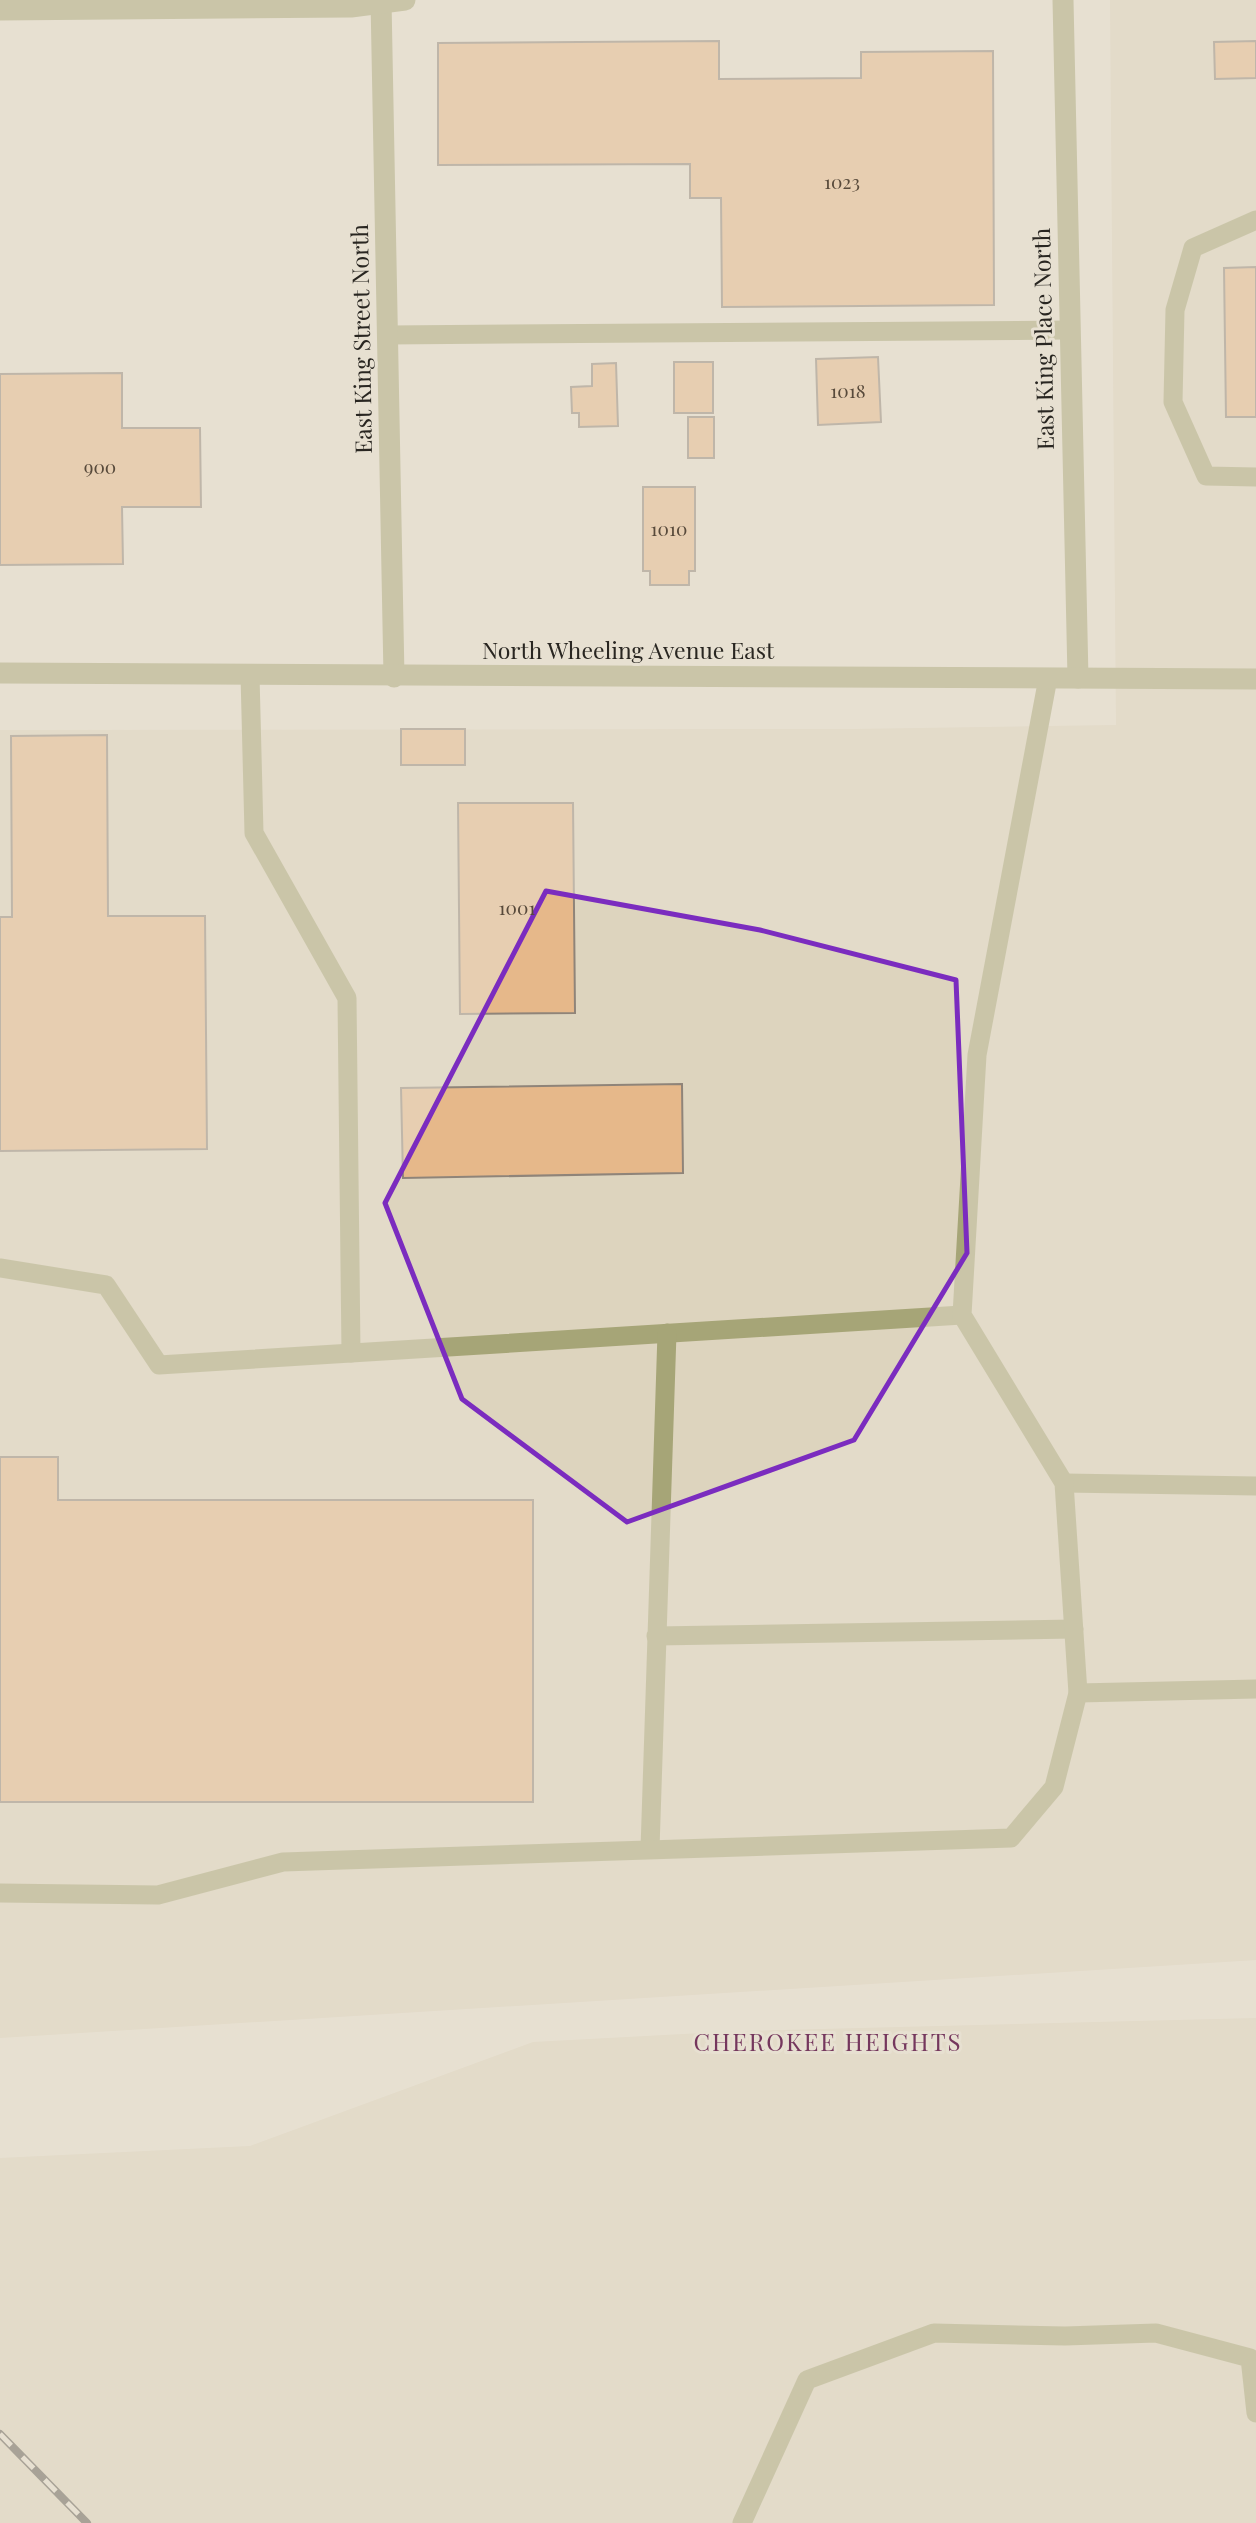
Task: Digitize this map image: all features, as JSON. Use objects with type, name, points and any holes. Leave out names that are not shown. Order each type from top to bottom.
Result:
[{"type":"street","points":[[0,10],[351,7],[405,0]]},
{"type":"street","name":"East King Place North","points":[[1063,0],[1078,678]]},
{"type":"street","name":"East King Street North","points":[[381,2],[394,677]]},
{"type":"street","name":"North Wheeling Avenue East","points":[[0,673],[394,677],[1256,679]]},
{"type":"lane","points":[[1256,220],[1193,248],[1175,310],[1173,402],[1206,476],[1256,477]]},
{"type":"lane","points":[[388,335],[1070,330]]},
{"type":"lane","points":[[250,676],[254,833],[347,998],[351,1353]]},
{"type":"lane","points":[[0,1893],[158,1895],[283,1862],[1010,1838],[1054,1787],[1078,1693],[1064,1483],[962,1315],[977,1055],[1048,678]]},
{"type":"lane","points":[[0,1268],[106,1285],[159,1365],[962,1315]]},
{"type":"lane","points":[[650,1849],[667,1333]]},
{"type":"lane","points":[[1064,1483],[1256,1486]]},
{"type":"lane","points":[[656,1636],[1074,1629]]},
{"type":"lane","points":[[1078,1693],[1256,1689]]},
{"type":"lane","points":[[742,2523],[807,2380],[934,2333],[1065,2336],[1156,2333],[1250,2358],[1256,2413]]},
{"type":"highlighted area","points":[[546,891],[760,930],[956,980],[967,1253],[854,1440],[627,1522],[462,1399],[385,1203]]},
{"type":"shaded area","points":[[1110,0],[1256,0],[1256,1960],[0,2038],[0,730],[853,729],[1116,725]]},
{"type":"shaded area","points":[[1256,2018],[1256,2523],[0,2523],[0,2158],[250,2146],[533,2042],[740,2031]]},
{"type":"building","points":[[719,41],[719,79],[861,78],[861,52],[993,51],[994,305],[722,307],[721,198],[690,198],[690,164],[438,165],[438,43]]},
{"type":"building","points":[[1256,41],[1256,78],[1215,79],[1214,42]]},
{"type":"building","points":[[1256,267],[1256,417],[1226,417],[1224,268]]},
{"type":"building","points":[[878,357],[881,422],[818,425],[816,359]]},
{"type":"building","points":[[674,362],[713,362],[713,413],[674,413]]},
{"type":"building","points":[[616,363],[618,426],[579,427],[579,413],[572,413],[571,387],[592,386],[592,364]]},
{"type":"building","points":[[122,373],[122,428],[200,428],[201,507],[122,507],[123,564],[0,565],[0,374]]},
{"type":"building","points":[[688,417],[714,417],[714,458],[688,458]]},
{"type":"building","points":[[643,487],[695,487],[695,571],[689,571],[689,585],[650,585],[650,571],[643,571]]},
{"type":"building","points":[[401,729],[465,729],[465,765],[401,765]]},
{"type":"building","points":[[107,735],[108,916],[205,916],[207,1149],[0,1151],[0,917],[12,917],[11,736]]},
{"type":"building","points":[[458,803],[573,803],[575,1013],[460,1014]]},
{"type":"building","points":[[682,1084],[683,1173],[403,1178],[401,1088]]},
{"type":"building","points":[[0,1457],[58,1457],[58,1500],[533,1500],[533,1802],[0,1802]]},
{"type":"railway","points":[[0,2434],[87,2523]]},
{"type":"district","name":"CHEROKEE HEIGHTS","points":[[828,2043]]}]
